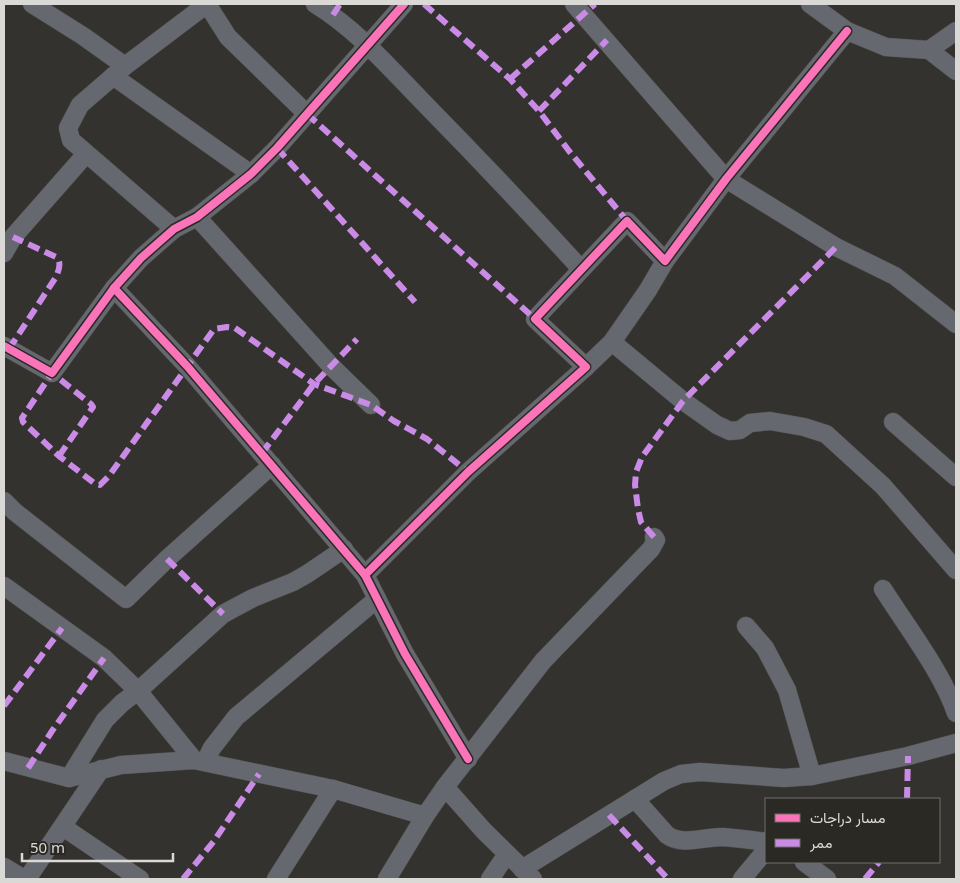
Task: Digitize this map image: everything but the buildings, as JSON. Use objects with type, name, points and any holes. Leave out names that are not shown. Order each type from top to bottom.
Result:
[{"type":"street","points":[[32,4],[83,36],[119,71],[250,174]]},
{"type":"street","points":[[174,229],[71,140],[69,124],[80,105],[119,71],[207,4],[232,41],[306,114]]},
{"type":"street","points":[[315,4],[333,14],[367,45],[506,187],[582,269]]},
{"type":"street","points":[[4,346],[52,373],[114,288],[141,258],[174,229],[197,217],[250,174],[277,148],[404,4]]},
{"type":"street","points":[[574,4],[726,179],[836,247],[895,276],[956,324]]},
{"type":"street","points":[[810,4],[847,31],[886,47],[930,50],[956,71]]},
{"type":"street","points":[[365,575],[468,472],[612,342],[648,290],[665,260],[726,179],[847,31]]},
{"type":"street","points":[[930,50],[956,31]]},
{"type":"street","points":[[4,253],[9,234],[86,154]]},
{"type":"street","points":[[197,217],[331,366],[371,406]]},
{"type":"street","points":[[586,367],[535,319],[627,221],[665,260]]},
{"type":"street","points":[[114,288],[187,366],[365,575],[405,654],[468,758]]},
{"type":"street","points":[[612,342],[683,401],[717,425],[730,431],[740,430],[750,423],[770,421],[804,427],[826,434],[883,486],[956,570]]},
{"type":"street","points":[[893,422],[956,477]]},
{"type":"street","points":[[4,501],[15,512],[126,599],[167,559],[272,465]]},
{"type":"street","points":[[386,879],[445,787],[543,661],[651,549],[656,540],[654,537]]},
{"type":"street","points":[[69,778],[105,720],[223,614],[253,598],[293,582],[344,549]]},
{"type":"street","points":[[4,586],[104,658],[138,691],[200,761]]},
{"type":"street","points":[[883,589],[950,696],[956,713]]},
{"type":"street","points":[[200,761],[236,717],[377,599]]},
{"type":"street","points":[[746,626],[765,648],[787,690],[812,776]]},
{"type":"street","points":[[445,787],[528,874],[635,799],[664,781],[681,774],[700,772],[784,778],[812,776],[908,756],[956,743]]},
{"type":"street","points":[[5,765],[69,778],[121,765],[200,761],[333,789],[425,816]]},
{"type":"street","points":[[4,867],[26,879],[101,769]]},
{"type":"street","points":[[276,879],[333,789]]},
{"type":"street","points":[[635,799],[673,840],[681,841],[720,837],[765,842]]},
{"type":"street","points":[[63,827],[140,879]]},
{"type":"street","points":[[742,879],[765,851]]},
{"type":"street","points":[[490,879],[508,854]]},
{"type":"street","points":[[805,863],[827,879]]},
{"type":"marked path","points":[[333,15],[340,4]]},
{"type":"marked path","points":[[424,4],[510,79],[539,111],[569,151],[627,221]]},
{"type":"marked path","points":[[510,79],[595,4]]},
{"type":"marked path","points":[[539,111],[607,40]]},
{"type":"marked path","points":[[307,114],[535,319]]},
{"type":"marked path","points":[[277,148],[415,302]]},
{"type":"marked path","points":[[9,349],[56,277],[59,266],[59,261],[56,257],[13,237]]},
{"type":"marked path","points":[[654,537],[641,522],[638,509],[635,485],[636,472],[642,457],[683,401],[836,247]]},
{"type":"marked path","points":[[59,456],[93,407],[52,373],[22,418],[23,422],[59,456],[94,483],[100,485],[109,476],[214,329],[227,327],[235,328],[314,384],[371,405],[394,421],[427,439],[468,472]]},
{"type":"marked path","points":[[262,453],[314,384],[357,339]]},
{"type":"marked path","points":[[167,559],[223,614]]},
{"type":"marked path","points":[[4,706],[62,628]]},
{"type":"marked path","points":[[28,768],[104,658]]},
{"type":"marked path","points":[[907,798],[908,756]]},
{"type":"marked path","points":[[183,879],[214,841],[259,774]]},
{"type":"marked path","points":[[609,815],[668,879]]},
{"type":"marked path","points":[[865,879],[878,863]]},
{"type":"cycle path","points":[[4,346],[52,373],[114,288],[141,258],[174,229],[197,217],[251,174],[277,148],[404,4]]},
{"type":"cycle path","points":[[365,575],[468,472],[586,367],[535,319],[627,221],[665,261],[726,179],[847,31]]},
{"type":"cycle path","points":[[114,288],[187,366],[365,575],[405,654],[468,759]]}]
